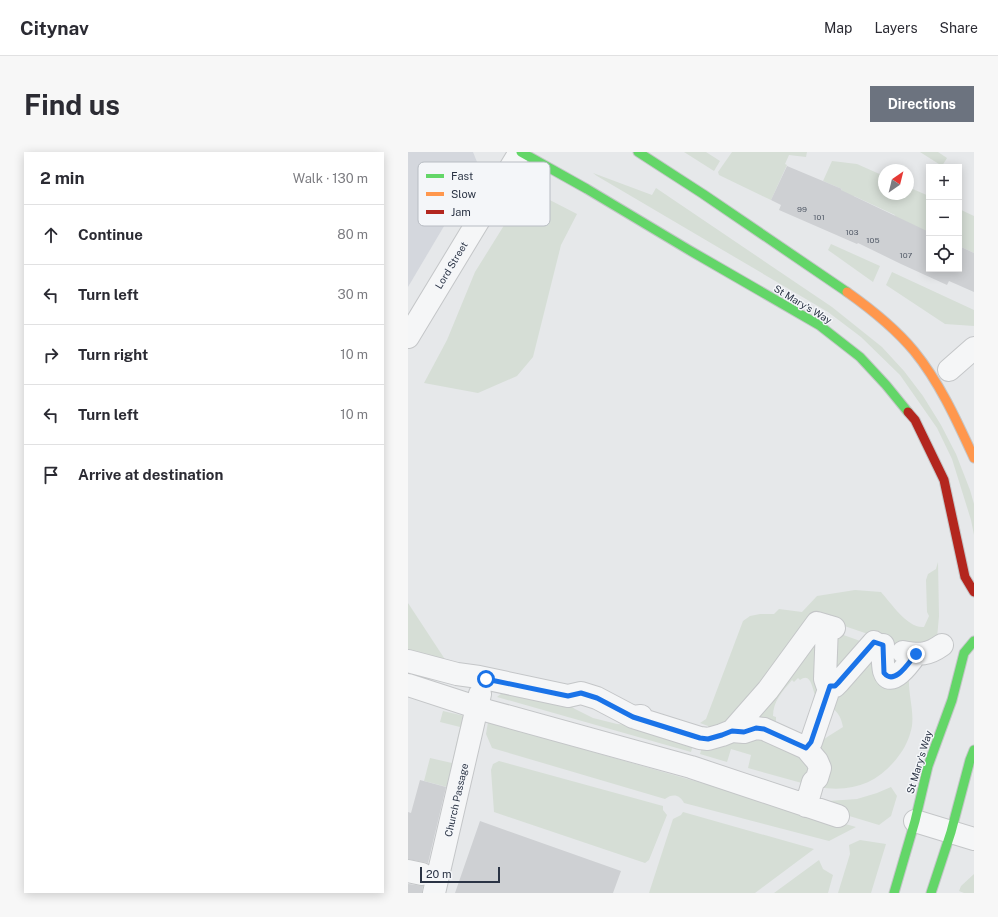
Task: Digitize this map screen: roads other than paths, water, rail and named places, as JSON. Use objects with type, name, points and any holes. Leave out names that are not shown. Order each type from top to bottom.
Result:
[{"type":"main road","name":"St Mary's Way","points":[[520,152],[538,162]]},
{"type":"main road","points":[[638,152],[822,274],[882,318],[914,351],[934,379],[974,458]]},
{"type":"main road","name":"St Mary's Way","points":[[550,169],[819,325],[860,357],[915,420],[944,480],[965,577],[974,592]]},
{"type":"main road","name":"St Mary's Way","points":[[894,893],[915,821],[928,766],[952,700],[964,653],[974,641]]},
{"type":"main road","points":[[931,893],[951,832],[974,750]]},
{"type":"street","name":"Lord Street","points":[[514,162],[520,152]]},
{"type":"street","name":"Lord Street","points":[[408,337],[475,226]]},
{"type":"street","points":[[949,370],[974,348]]},
{"type":"street","points":[[732,731],[768,690],[817,623],[830,627],[825,679],[827,685],[830,686]]},
{"type":"street","points":[[830,686],[835,686],[889,647],[925,654],[942,645]]},
{"type":"street","points":[[408,661],[456,669],[486,679],[568,696],[581,693],[597,698],[637,717],[702,731],[708,739],[732,731],[744,732],[756,728],[764,729],[806,748],[817,761],[820,768],[806,806]]},
{"type":"street","name":"Church Passage","points":[[434,893],[476,707],[486,679]]},
{"type":"street","points":[[408,686],[476,707],[691,767],[838,816]]},
{"type":"street","points":[[806,748],[811,742],[830,686]]},
{"type":"street","points":[[691,767],[702,731]]},
{"type":"street","points":[[915,821],[974,838]]}]
